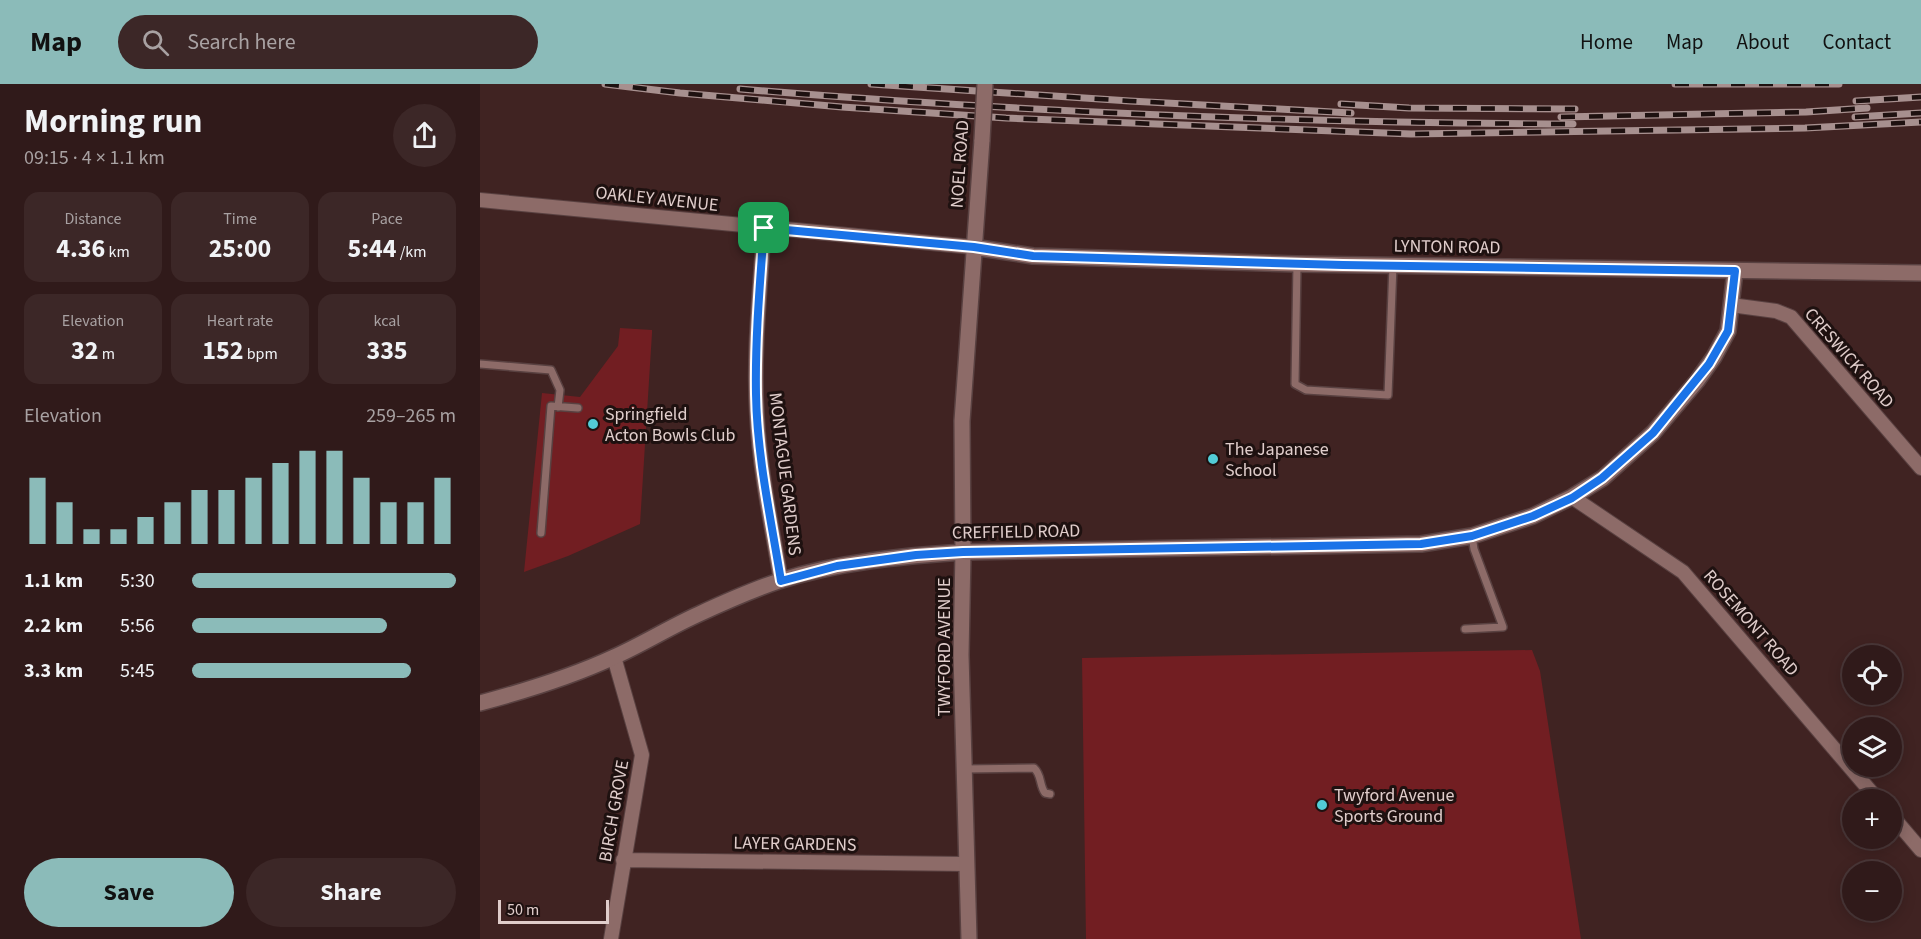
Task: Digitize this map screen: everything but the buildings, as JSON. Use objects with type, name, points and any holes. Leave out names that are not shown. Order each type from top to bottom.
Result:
[{"type":"street","name":"NOEL ROAD","points":[[974,247],[985,84]]},
{"type":"street","name":"OAKLEY AVENUE","points":[[480,201],[974,247]]},
{"type":"street","name":"MONTAGUE GARDENS","points":[[764,228],[756,393],[759,447],[781,581]]},
{"type":"street","name":"LYNTON ROAD","points":[[974,247],[1033,256],[1297,264],[1921,273]]},
{"type":"street","name":"TWYFORD AVENUE","points":[[969,939],[961,655],[962,421],[974,247]]},
{"type":"street","name":"CREFFIELD ROAD","points":[[480,703],[583,671],[699,614],[781,581],[837,566],[916,555],[963,552],[1421,544],[1472,536],[1533,516],[1572,498],[1602,478],[1653,433],[1697,381],[1714,357],[1728,331],[1735,271]]},
{"type":"street","name":"CRESWICK ROAD","points":[[1731,305],[1776,311],[1791,317],[1921,468]]},
{"type":"street","name":"ROSEMONT ROAD","points":[[1572,498],[1683,572],[1869,789]]},
{"type":"street","name":"BIRCH GROVE","points":[[611,939],[642,755],[614,657]]},
{"type":"street","points":[[1902,828],[1921,850]]},
{"type":"street","name":"LAYER GARDENS","points":[[623,860],[967,864]]},
{"type":"lane","points":[[1297,264],[1295,384],[1306,390],[1388,395],[1393,265]]},
{"type":"lane","points":[[480,364],[551,370],[560,390],[558,407]]},
{"type":"lane","points":[[541,533],[551,406],[578,408]]},
{"type":"lane","points":[[1465,629],[1503,627],[1474,549],[1472,536]]},
{"type":"lane","points":[[965,769],[1034,768],[1038,771],[1042,789],[1045,793],[1050,794]]},
{"type":"shaded area","name":"Springfield Acton Bowls Club","points":[[620,328],[652,330],[640,524],[568,556],[524,572],[542,393],[580,397],[618,346]]},
{"type":"shaded area","name":"Twyford Avenue Sports Ground","points":[[1532,650],[1540,671],[1581,939],[1086,939],[1082,658]]},
{"type":"railway","points":[[605,84],[842,107],[1006,118],[1411,134],[1805,128],[1921,122]]},
{"type":"railway","points":[[871,84],[1351,113]]},
{"type":"railway","points":[[1675,84],[1839,84]]},
{"type":"railway","points":[[740,89],[948,104],[1156,115],[1573,124]]},
{"type":"railway","points":[[1856,101],[1921,97]]},
{"type":"railway","points":[[1341,104],[1409,108],[1575,109]]},
{"type":"railway","points":[[1561,117],[1806,112],[1867,108]]},
{"type":"railway","points":[[1855,117],[1921,113]]},
{"type":"place","name":"Springfield Acton Bowls Club","points":[[593,424]]},
{"type":"place","name":"The Japanese School","points":[[1213,459]]},
{"type":"place","name":"Twyford Avenue Sports Ground","points":[[1322,805]]},
{"type":"route","points":[[764,228],[974,247],[1033,256],[1343,265],[1735,271],[1728,331],[1714,357],[1697,381],[1653,433],[1602,478],[1572,498],[1533,516],[1495,529],[1472,536],[1421,544],[963,552],[916,555],[837,566],[781,581],[759,447],[757,419],[758,315],[764,228]]}]
